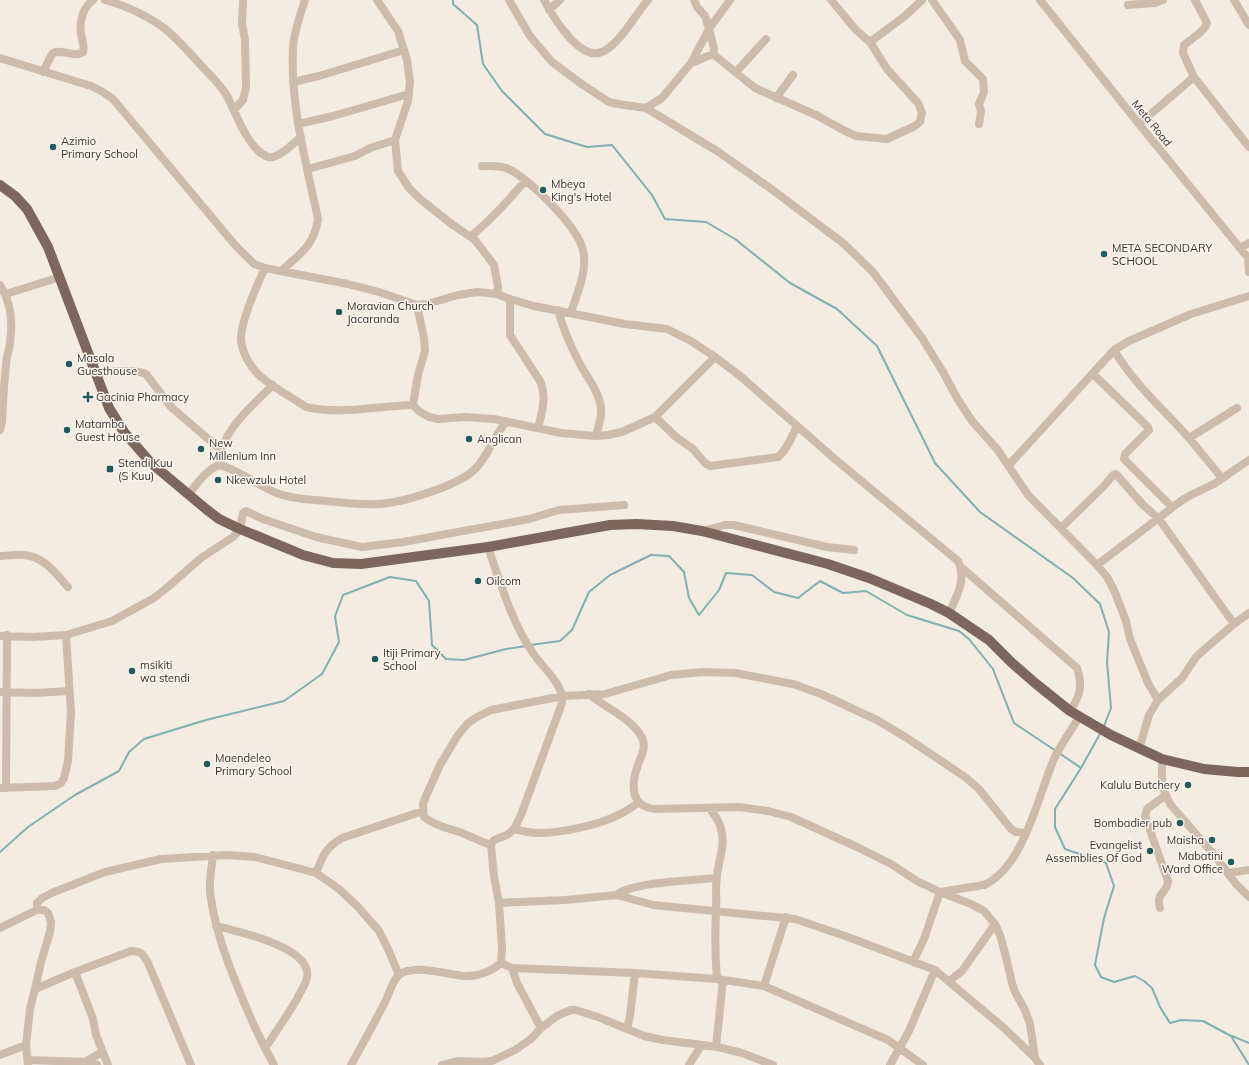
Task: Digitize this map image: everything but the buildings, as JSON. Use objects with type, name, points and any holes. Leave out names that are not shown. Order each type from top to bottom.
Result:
[{"type":"main road","points":[[0,185],[15,196],[28,209],[48,247],[97,372],[109,408],[124,432],[151,463],[188,495],[219,519],[240,529],[303,555],[333,563],[361,564],[488,546],[610,525],[636,524],[702,531],[828,564],[869,578],[931,604],[949,613],[989,640],[1018,668],[1075,714],[1111,735],[1162,759],[1204,769],[1249,772]]},
{"type":"street","points":[[43,72],[54,52],[58,51],[80,54],[83,52],[84,46],[81,32],[82,17],[84,8],[93,0]]},
{"type":"street","points":[[105,0],[118,3],[148,18],[169,33],[206,70],[225,93],[245,133],[253,145],[261,153],[269,157],[273,157],[301,137]]},
{"type":"street","points":[[234,110],[243,100],[246,88],[245,40],[242,24],[243,0]]},
{"type":"street","points":[[281,271],[307,248],[316,229],[318,219],[298,124],[293,82],[293,46],[305,0]]},
{"type":"street","points":[[377,0],[398,31],[404,50],[410,82],[408,101],[395,140],[398,171],[409,188],[453,225],[471,236],[494,265],[498,287],[497,294]]},
{"type":"street","points":[[509,0],[530,36],[552,62],[602,98],[618,104],[646,108],[718,151],[816,222],[862,260],[873,272],[908,319],[943,372],[972,421],[988,437],[1009,465],[1028,496],[1061,528],[1107,577],[1114,590],[1126,621],[1130,639],[1148,683],[1158,700]]},
{"type":"street","points":[[544,0],[561,27],[577,44],[589,53],[598,54],[605,51],[617,41],[648,0]]},
{"type":"street","points":[[549,10],[560,0]]},
{"type":"street","points":[[694,0],[697,7],[705,16],[714,49],[713,54]]},
{"type":"street","points":[[646,108],[662,98],[692,63],[709,29],[730,0]]},
{"type":"street","points":[[713,54],[755,88],[816,115],[856,136],[887,139],[915,126],[920,122],[922,113],[918,103],[888,69],[870,42],[856,30],[830,0]]},
{"type":"street","points":[[870,42],[905,16],[922,0]]},
{"type":"street","points":[[932,0],[960,40],[965,61],[983,79],[984,92],[980,104],[981,111],[979,124]]},
{"type":"street","name":"Meta Road","points":[[1040,0],[1249,258]]},
{"type":"street","points":[[1128,5],[1155,3],[1163,0]]},
{"type":"street","points":[[1195,0],[1207,23],[1203,30],[1184,45],[1184,59],[1194,77],[1249,147]]},
{"type":"street","points":[[1234,0],[1249,25]]},
{"type":"street","points":[[736,72],[766,39]]},
{"type":"street","points":[[293,82],[320,76],[404,50]]},
{"type":"street","points":[[692,63],[713,54]]},
{"type":"street","points":[[0,58],[92,86],[113,99],[234,245],[254,264],[265,268],[348,284],[379,292],[417,305],[477,292],[497,294],[534,306],[571,312],[625,324],[667,329],[691,341],[739,375],[836,460],[958,561],[961,567],[962,578],[958,595],[949,613]]},
{"type":"street","points":[[776,98],[793,75]]},
{"type":"street","points":[[1139,124],[1194,77]]},
{"type":"street","points":[[298,124],[333,116],[409,94]]},
{"type":"street","points":[[308,169],[355,156],[370,148],[395,140]]},
{"type":"street","points":[[482,166],[494,166],[507,169],[525,181],[546,199],[574,229],[583,249],[584,256],[580,286],[571,312]]},
{"type":"street","points":[[471,236],[492,218],[525,181]]},
{"type":"street","points":[[1240,248],[1249,243]]},
{"type":"street","points":[[1249,258],[1249,272]]},
{"type":"street","points":[[265,268],[243,326],[241,338],[249,361],[259,375],[306,407],[315,409],[346,410],[413,405],[420,412],[438,419],[494,419],[561,433],[596,436],[608,435],[622,432],[655,417],[715,357]]},
{"type":"street","points":[[6,294],[60,277]]},
{"type":"street","points":[[0,285],[6,294],[10,308],[11,323],[10,343],[3,358],[2,423],[0,430]]},
{"type":"street","points":[[1009,465],[1114,350],[1130,341],[1191,314],[1249,296]]},
{"type":"street","points":[[510,299],[510,335],[543,388],[543,409],[538,428]]},
{"type":"street","points":[[413,405],[418,375],[425,351],[424,338],[417,305]]},
{"type":"street","points":[[558,310],[565,334],[599,400],[601,409],[596,436]]},
{"type":"street","points":[[1114,350],[1123,366],[1134,380],[1189,438],[1222,478]]},
{"type":"street","points":[[97,372],[143,372],[171,407],[221,450]]},
{"type":"street","points":[[1093,374],[1148,427],[1149,430],[1125,454],[1124,459],[1172,508]]},
{"type":"street","points":[[219,465],[223,444],[233,425],[273,385]]},
{"type":"street","points":[[1189,438],[1237,408]]},
{"type":"street","points":[[655,417],[693,449],[705,463],[710,466],[778,457],[782,455],[797,426]]},
{"type":"street","points":[[188,495],[212,468],[219,465],[232,470],[267,490],[287,497],[351,504],[394,503],[435,491],[449,485],[473,471],[484,458],[500,429],[506,422]]},
{"type":"street","points":[[1097,565],[1172,508],[1191,495],[1210,486],[1249,460]]},
{"type":"street","points":[[1061,528],[1074,517],[1114,474],[1159,519],[1234,624]]},
{"type":"street","points":[[66,635],[71,712],[68,761],[64,778],[61,783],[55,786],[3,788],[4,636],[33,637],[66,635],[112,621],[140,606],[170,586],[201,558],[226,542],[240,529],[243,513],[246,511],[316,537],[362,547],[403,542],[529,519],[559,510],[624,505]]},
{"type":"street","points":[[702,531],[725,524],[734,525],[827,547],[854,550]]},
{"type":"street","points":[[488,546],[505,596],[521,631],[534,656],[560,689],[563,696],[546,748],[521,815],[514,829],[507,835],[494,840],[491,845],[494,876],[499,903],[502,948],[501,963]]},
{"type":"street","points":[[0,556],[21,555],[35,557],[46,563],[68,587]]},
{"type":"street","points":[[940,892],[970,888],[990,882],[1007,868],[1026,833],[1054,759],[1062,746],[1075,714],[1080,693],[1080,678],[1077,668],[961,567]]},
{"type":"street","points":[[1139,749],[1149,715],[1158,700],[1182,678],[1196,657],[1249,613]]},
{"type":"street","points":[[491,845],[440,827],[424,817],[423,804],[440,765],[458,735],[468,723],[491,710],[563,696],[604,694],[671,675],[703,672],[735,673],[793,684],[821,694],[847,706],[907,738],[965,777],[979,789],[1011,829],[1016,832],[1026,833]]},
{"type":"street","points":[[3,692],[35,693],[69,691]]},
{"type":"street","points":[[589,694],[634,725],[642,737],[644,744],[643,754],[637,768],[633,792],[639,802],[645,807],[656,810],[739,807],[768,811],[791,817],[891,864],[917,881],[940,892],[972,904],[984,911],[995,924],[1006,957],[1015,992],[1025,1010],[1030,1024],[1038,1062]]},
{"type":"street","points":[[1162,759],[1162,786],[1170,804],[1249,897]]},
{"type":"street","points":[[1160,908],[1159,897],[1167,886],[1168,881],[1145,816],[1148,809],[1166,795]]},
{"type":"street","points":[[514,829],[537,833],[556,832],[576,828],[620,815],[639,802]]},
{"type":"street","points":[[709,808],[716,817],[722,829],[723,842],[723,852],[716,878],[715,938],[720,979],[716,1047]]},
{"type":"street","points":[[316,873],[326,850],[333,843],[342,838],[424,811]]},
{"type":"street","points":[[213,855],[210,890],[221,946],[236,986],[274,1065]]},
{"type":"street","points":[[37,910],[37,903],[42,898],[83,880],[106,872],[161,859],[213,855],[255,857],[316,873],[339,889],[370,919],[379,931],[399,975]]},
{"type":"street","points":[[1228,873],[1249,870]]},
{"type":"street","points":[[617,895],[628,889],[660,883],[716,878]]},
{"type":"street","points":[[913,962],[924,939],[940,892]]},
{"type":"street","points":[[499,903],[565,900],[617,895],[653,905],[794,919],[935,970],[1004,1028],[1038,1062]]},
{"type":"street","points":[[0,928],[37,910],[44,910],[48,913],[51,922],[50,932],[40,962],[36,989],[30,1009],[26,1045],[28,1062],[85,1062],[97,1065]]},
{"type":"street","points":[[764,986],[786,917]]},
{"type":"street","points":[[949,981],[962,971],[995,924]]},
{"type":"street","points":[[216,926],[270,941],[299,958],[307,968],[307,976],[304,985],[284,1021],[266,1048]]},
{"type":"street","points":[[36,989],[75,972],[131,951],[137,951],[144,956],[191,1065]]},
{"type":"street","points":[[351,1065],[399,975],[417,970],[475,976],[488,972],[501,963]]},
{"type":"street","points":[[501,963],[512,968],[635,973],[720,979],[764,986],[888,1040],[900,1046],[924,1065]]},
{"type":"street","points":[[512,968],[517,983],[541,1028]]},
{"type":"street","points":[[890,1065],[921,1006],[935,970]]},
{"type":"street","points":[[75,972],[93,1019],[102,1052],[108,1065]]},
{"type":"street","points":[[627,1028],[630,1016],[635,973]]},
{"type":"street","points":[[442,1065],[457,1061],[482,1062],[492,1060],[515,1050],[531,1039],[541,1028],[556,1016],[572,1010],[576,1010],[627,1028],[644,1036],[742,1052],[773,1065]]},
{"type":"street","points":[[0,1055],[26,1045]]},
{"type":"street","points":[[689,1065],[701,1046]]},
{"type":"street","points":[[85,1062],[102,1052]]},
{"type":"waterway","points":[[453,0],[453,4],[477,25],[483,64],[502,91],[545,134],[587,147],[612,145],[652,195],[665,219],[706,222],[735,239],[790,283],[837,309],[877,346],[935,463],[980,512],[1073,578],[1100,604],[1109,632],[1107,662],[1111,708],[1104,726]]},
{"type":"waterway","points":[[530,645],[560,641],[572,630],[589,592],[610,575],[651,555],[669,556],[684,572],[689,598],[699,615],[719,590],[726,573],[752,575],[774,592],[798,598],[820,581],[843,593],[866,591],[907,615],[959,631],[969,639],[993,669],[1014,723],[1056,751]]},
{"type":"waterway","points":[[0,852],[28,827],[75,795],[119,771],[129,752],[144,739],[206,720],[284,701],[322,674],[339,642],[335,616],[343,595],[390,577],[416,581],[429,601],[432,645],[446,659],[464,660],[506,649],[526,646]]},
{"type":"waterway","points":[[1101,732],[1081,768],[1055,809],[1055,827],[1065,849],[1106,863],[1114,886],[1104,918],[1095,965],[1101,977],[1114,982],[1135,976],[1144,981],[1152,988],[1160,1007],[1170,1023],[1181,1020],[1203,1021],[1231,1036],[1249,1065]]},
{"type":"waterway","points":[[1059,753],[1081,768]]},
{"type":"waterway","points":[[1232,1036],[1249,1043]]},
{"type":"place","name":"Azimio Primary School","points":[[53,147]]},
{"type":"place","name":"Mbeya King's Hotel","points":[[543,190]]},
{"type":"place","name":"META SECONDARY SCHOOL","points":[[1104,254]]},
{"type":"place","name":"Moravian Church Jacaranda","points":[[339,312]]},
{"type":"place","name":"Masala Guesthouse","points":[[69,364]]},
{"type":"place","name":"Gacinia Pharmacy","points":[[88,397]]},
{"type":"place","name":"Matamba Guest House","points":[[67,430]]},
{"type":"place","name":"Anglican","points":[[469,439]]},
{"type":"place","name":"New Millenium Inn","points":[[201,449]]},
{"type":"place","name":"Stendi Kuu (S Kuu)","points":[[110,469]]},
{"type":"place","name":"Nkewzulu Hotel","points":[[218,480]]},
{"type":"place","name":"Oilcom","points":[[478,581]]},
{"type":"place","name":"Itiji Primary School","points":[[375,659]]},
{"type":"place","name":"msikiti wa stendi","points":[[132,671]]},
{"type":"place","name":"Maendeleo Primary School","points":[[207,764]]},
{"type":"place","name":"Kalulu Butchery","points":[[1188,785]]},
{"type":"place","name":"Bombadier pub","points":[[1180,823]]},
{"type":"place","name":"Maisha","points":[[1212,840]]},
{"type":"place","name":"Evangelist Assemblies Of God","points":[[1150,851]]},
{"type":"place","name":"Mabatini Ward Office","points":[[1231,862]]}]
